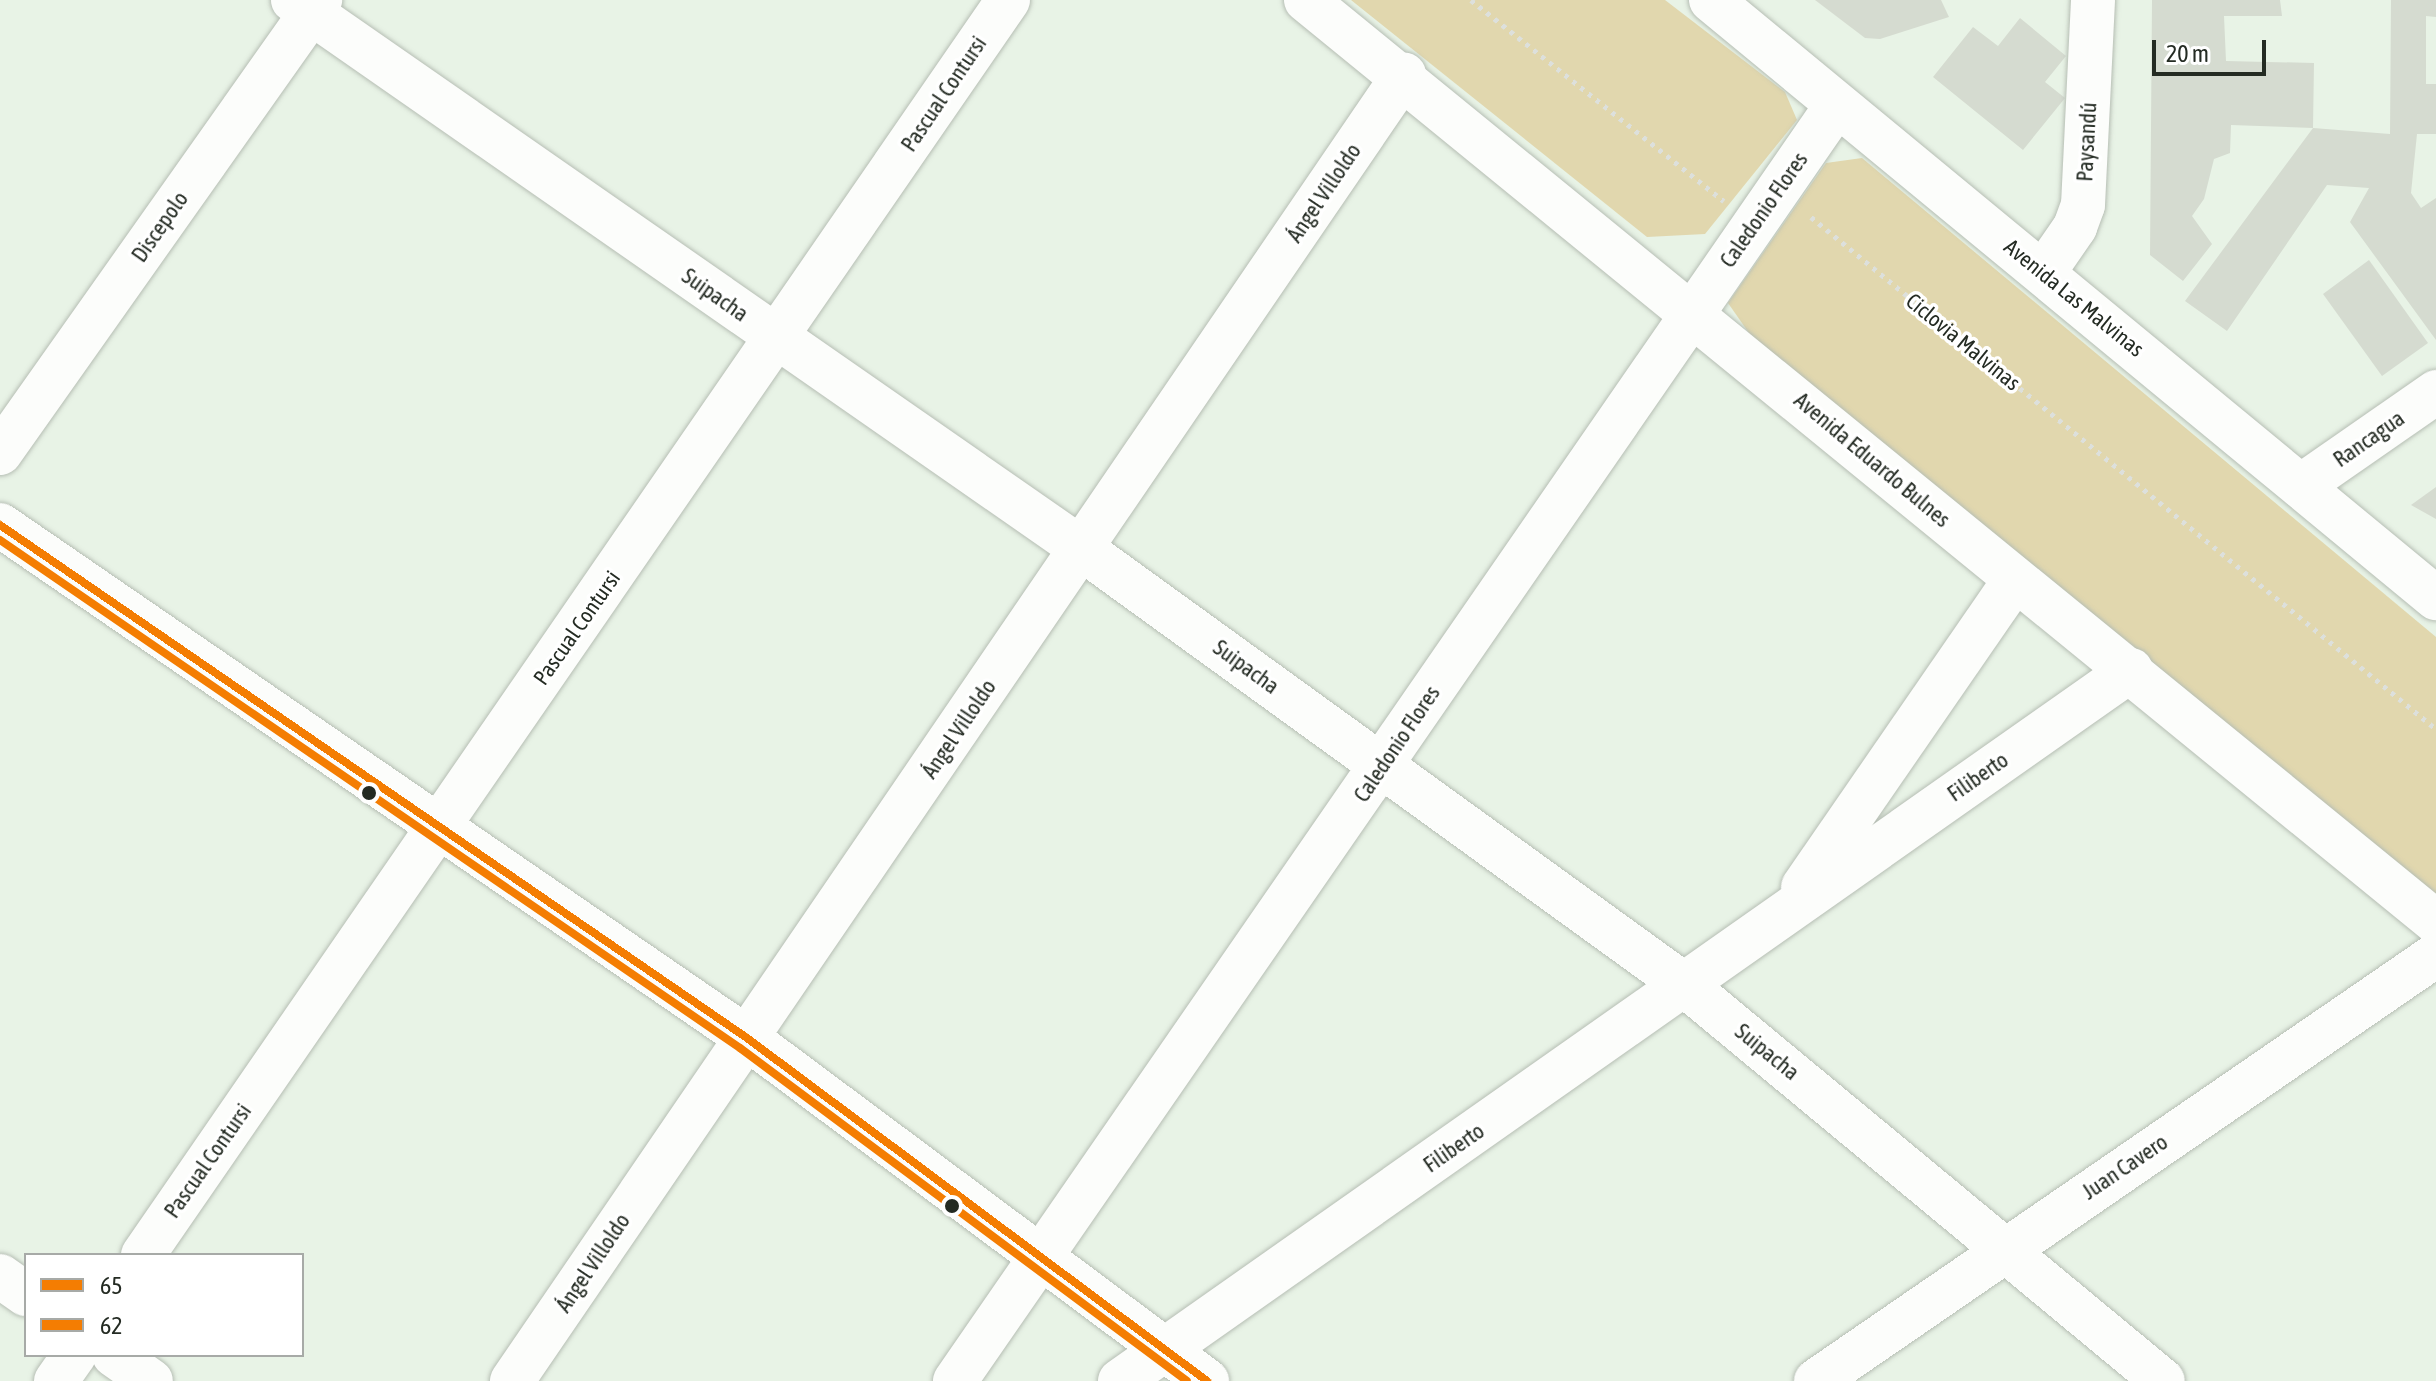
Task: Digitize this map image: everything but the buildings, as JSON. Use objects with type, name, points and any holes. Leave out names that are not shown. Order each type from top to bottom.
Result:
[{"type":"street","name":"Pascual Contursi","points":[[144,1253],[1008,0]]},
{"type":"street","name":"Avenida Eduardo Bulnes","points":[[1306,0],[1404,75],[2015,580],[2131,670],[2436,922]]},
{"type":"street","name":"Avenida Las Malvinas","points":[[1711,0],[2436,598]]},
{"type":"street","name":"Paysandú","points":[[2044,272],[2075,227],[2083,205],[2093,0]]},
{"type":"street","name":"Suipacha","points":[[308,4],[777,339],[1082,549],[1686,986],[2006,1247],[2163,1381]]},
{"type":"street","name":"Discepolo","points":[[0,453],[308,4]]},
{"type":"street","name":"Ángel Villoldo","points":[[512,1381],[1404,75]]},
{"type":"street","name":"Caledonio Flores","points":[[955,1381],[1837,105]]},
{"type":"street","name":"Rancagua","points":[[2301,486],[2436,392]]},
{"type":"street","points":[[0,525],[747,1038],[1044,1256],[1207,1381]]},
{"type":"street","name":"Filiberto","points":[[1786,913],[2015,580]]},
{"type":"street","name":"Filiberto","points":[[1120,1381],[1686,986],[2131,670]]},
{"type":"street","name":"Juan Cavero","points":[[1816,1381],[2006,1247],[2436,955]]},
{"type":"street","points":[[0,1276],[24,1293]]},
{"type":"street","points":[[56,1381],[73,1357]]},
{"type":"street","points":[[117,1357],[151,1381]]},
{"type":"path","name":"Ciclovia Malvinas","points":[[1471,0],[1734,209],[1810,217],[2436,729]]},
{"type":"shaded area","points":[[1351,0],[1665,0],[1785,92],[1797,120],[1705,234],[1647,237]]},
{"type":"shaded area","points":[[1862,158],[2436,637],[2436,908],[1751,336],[1728,303],[1826,163]]},
{"type":"transit line","name":"65","points":[[0,525],[747,1038],[1207,1381]]},
{"type":"transit line","name":"62","points":[[0,540],[740,1048],[1187,1381]]}]
